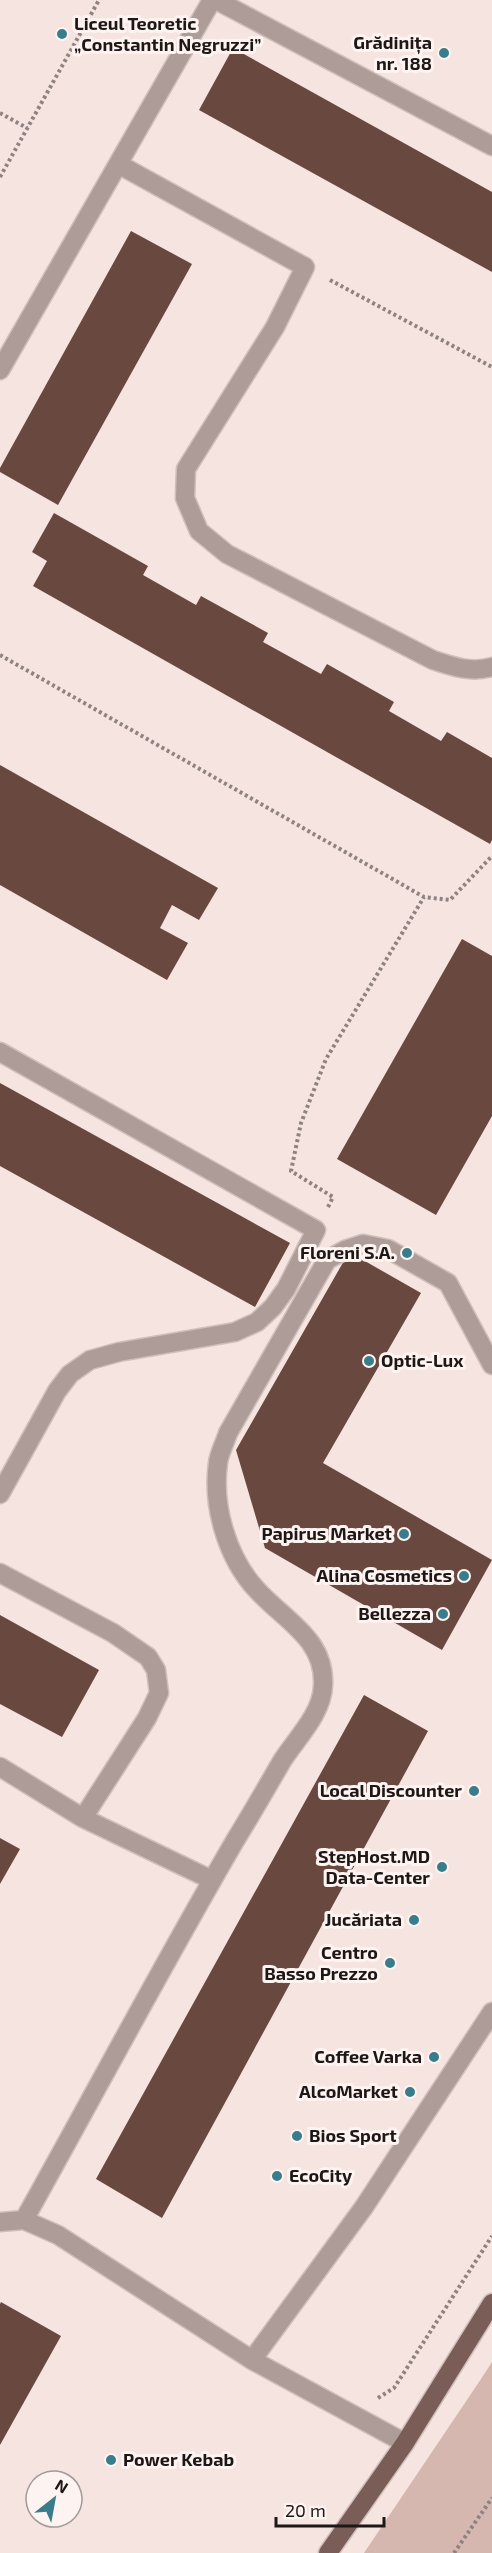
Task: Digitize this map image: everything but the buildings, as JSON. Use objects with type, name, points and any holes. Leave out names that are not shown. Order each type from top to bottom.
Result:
[{"type":"main road","points":[[328,2553],[405,2443],[492,2303]]},
{"type":"lane","points":[[0,370],[214,0],[492,146]]},
{"type":"lane","points":[[118,164],[305,267],[275,327],[186,469],[185,498],[199,531],[227,554],[433,660],[460,670],[481,670],[492,667]]},
{"type":"lane","points":[[0,1052],[316,1230],[285,1289],[273,1307],[256,1323],[235,1332],[100,1357],[90,1360],[70,1374],[57,1391],[0,1494]]},
{"type":"lane","points":[[24,2220],[212,1880],[284,1759],[317,1709],[324,1688],[321,1660],[311,1641],[256,1589],[238,1563],[222,1526],[217,1492],[218,1462],[228,1433],[327,1260],[345,1250],[363,1244],[388,1249],[448,1283],[492,1365]]},
{"type":"lane","points":[[0,1572],[128,1642],[148,1657],[156,1670],[159,1693],[147,1718],[83,1818]]},
{"type":"lane","points":[[0,1767],[83,1818],[212,1880]]},
{"type":"lane","points":[[252,2360],[364,2207],[492,2012]]},
{"type":"lane","points":[[0,2222],[24,2220],[58,2235],[252,2360],[405,2443]]},
{"type":"path","points":[[0,177],[99,0]]},
{"type":"path","points":[[0,113],[27,128]]},
{"type":"path","points":[[305,267],[492,367]]},
{"type":"path","points":[[0,655],[424,897],[450,900],[492,856]]},
{"type":"path","points":[[316,1230],[333,1197],[291,1171],[301,1123],[326,1059],[424,897]]},
{"type":"path","points":[[371,2399],[379,2398],[394,2388],[492,2236]]},
{"type":"path","points":[[454,2553],[492,2498]]},
{"type":"shaded area","points":[[492,2362],[492,2553],[364,2553],[481,2379]]},
{"type":"place","name":"Liceul Teoretic „Constantin Negruzzi”","points":[[62,34]]},
{"type":"place","name":"Grădinița nr. 188","points":[[444,53]]},
{"type":"place","name":"Floreni S.A.","points":[[407,1253]]},
{"type":"place","name":"Optic-Lux","points":[[369,1361]]},
{"type":"place","name":"Papirus Market","points":[[404,1534]]},
{"type":"place","name":"Alina Cosmetics","points":[[464,1576]]},
{"type":"place","name":"Bellezza","points":[[443,1614]]},
{"type":"place","name":"Local Discounter","points":[[474,1791]]},
{"type":"place","name":"StepHost.MD Data-Center","points":[[442,1867]]},
{"type":"place","name":"Jucăriata","points":[[414,1920]]},
{"type":"place","name":"Centro Basso Prezzo","points":[[390,1963]]},
{"type":"place","name":"Coffee Varka","points":[[434,2057]]},
{"type":"place","name":"AlcoMarket","points":[[410,2092]]},
{"type":"place","name":"Bios Sport","points":[[297,2136]]},
{"type":"place","name":"EcoCity","points":[[277,2176]]},
{"type":"place","name":"Power Kebab","points":[[111,2460]]}]
